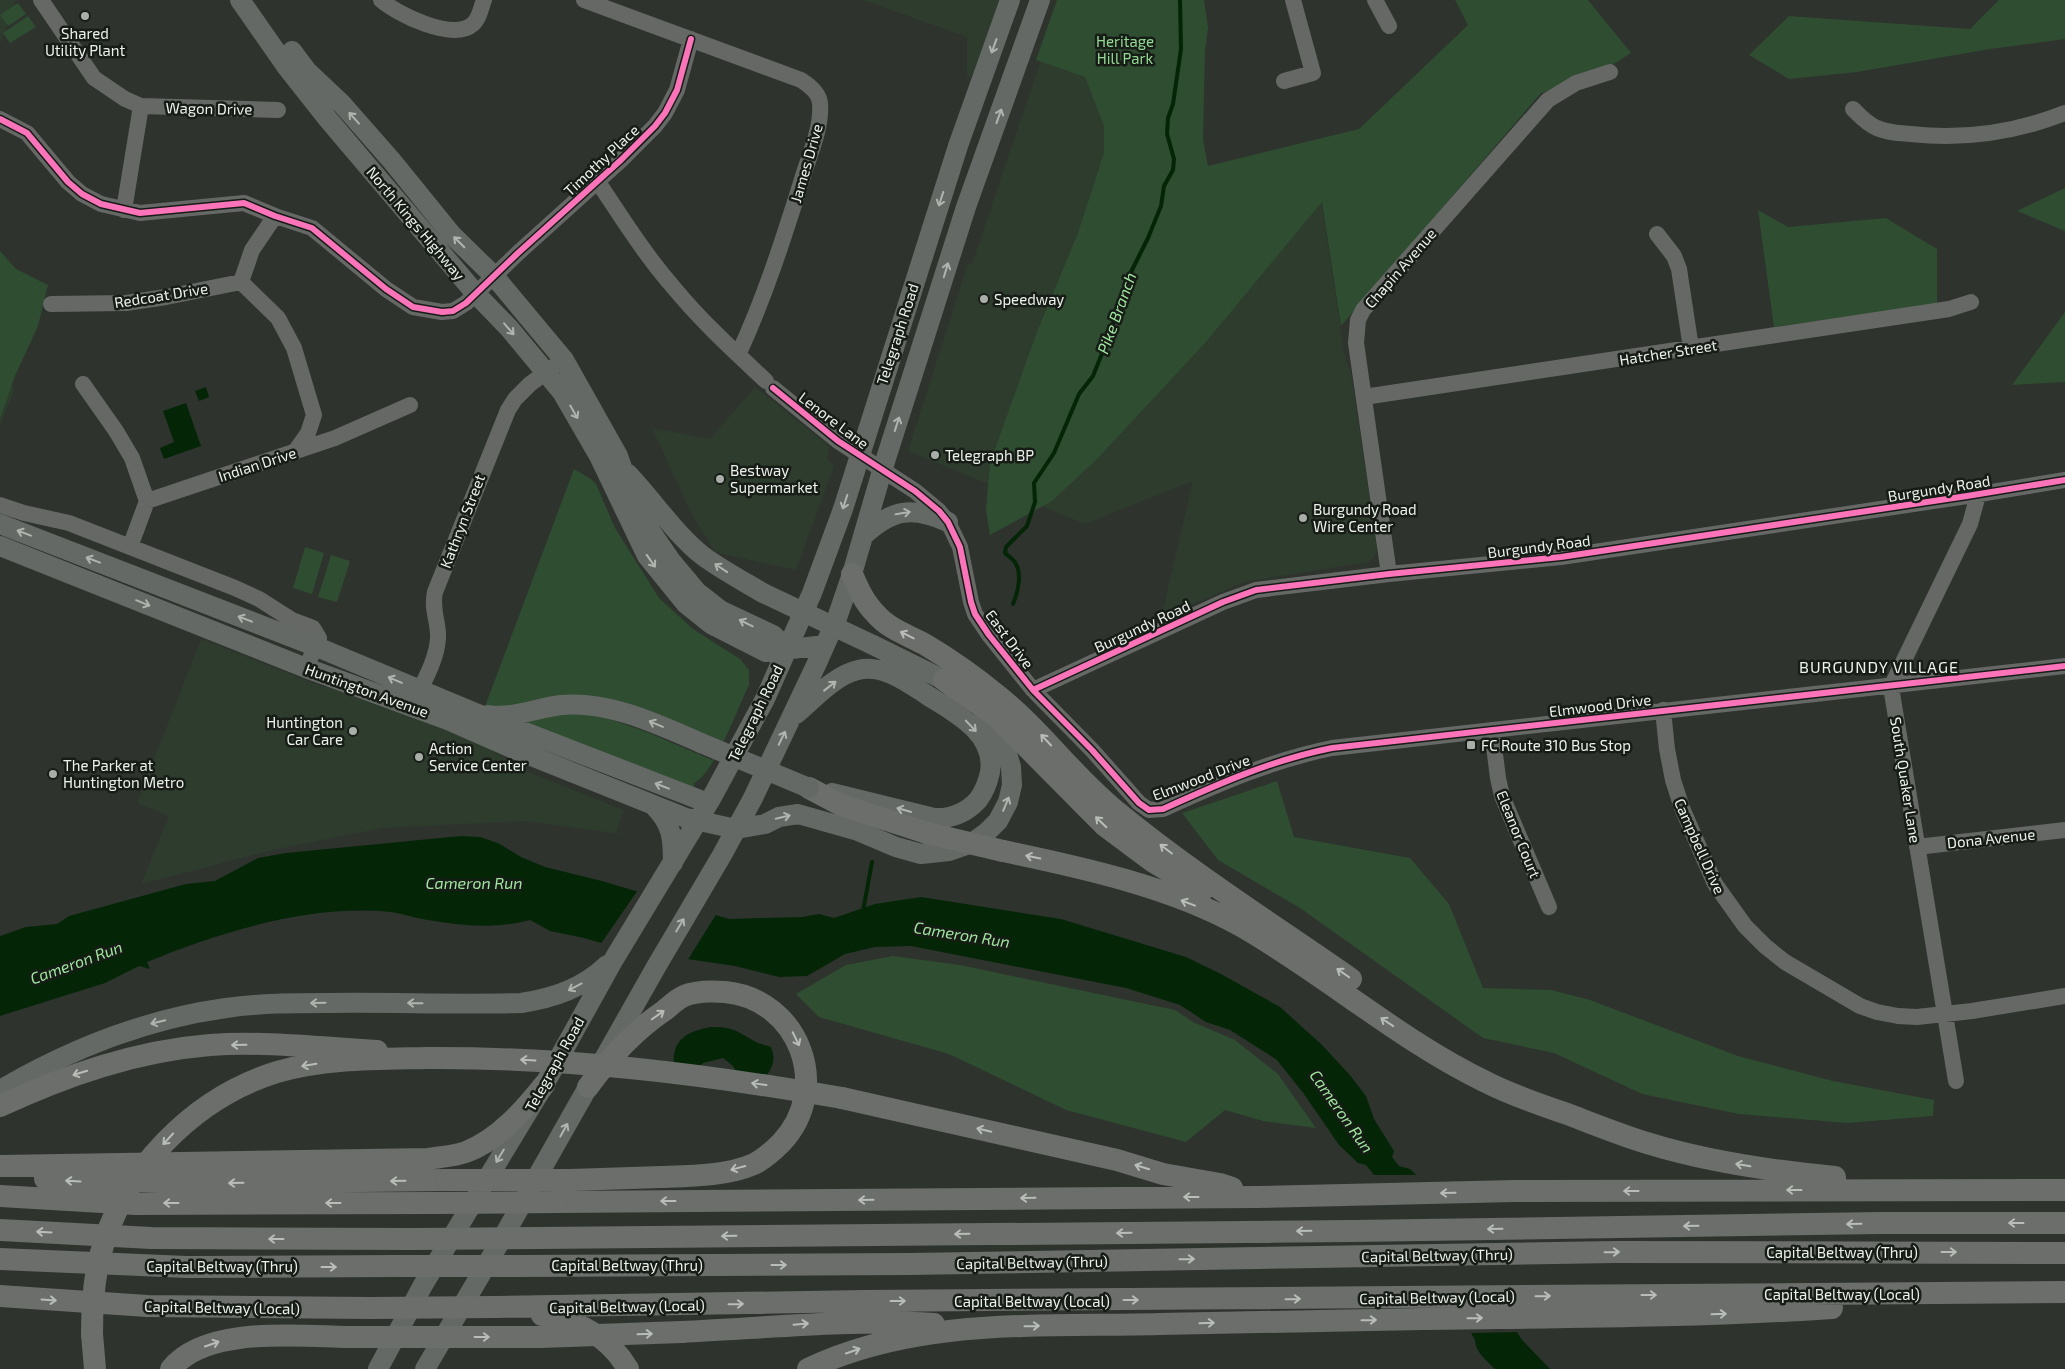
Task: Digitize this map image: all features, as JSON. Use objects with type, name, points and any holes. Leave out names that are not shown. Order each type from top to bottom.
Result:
[{"type":"highway","points":[[852,574],[865,600],[883,622],[968,672],[997,695],[1030,723],[1083,780],[1116,811],[1195,870],[1442,1041],[1509,1083],[1570,1115]]},
{"type":"highway","points":[[944,680],[997,717],[1105,826],[1127,844],[1177,876],[1292,938]]},
{"type":"highway","points":[[809,788],[841,805],[927,833],[1108,876],[1159,892],[1211,912],[1239,925],[1276,948],[1446,1060],[1522,1099],[1648,1143],[1726,1162],[1806,1174],[1947,1190]]},
{"type":"highway","points":[[0,1176],[88,1181],[198,1183],[570,1180],[710,1175],[754,1164],[772,1152],[790,1133],[804,1102],[806,1084],[800,1047],[792,1031],[769,1009],[739,994],[712,991],[684,996],[641,1026],[609,1058],[588,1087]]},
{"type":"highway","points":[[0,1106],[70,1076],[108,1064],[145,1055],[211,1045],[282,1045],[624,1066],[771,1086],[842,1098],[1117,1160],[1164,1174],[1220,1184],[1257,1197]]},
{"type":"highway","points":[[95,1369],[92,1306],[98,1264],[107,1234],[133,1184],[161,1147],[177,1130],[200,1111],[240,1086],[276,1073],[308,1065],[374,1059],[480,1058]]},
{"type":"highway","points":[[0,1166],[428,1159],[465,1152],[489,1140],[526,1108],[544,1084]]},
{"type":"highway","points":[[0,1196],[136,1204],[1257,1197],[1514,1191],[2065,1190]]},
{"type":"highway","name":"Capital Beltway (Thru)","points":[[0,1230],[151,1238],[537,1238],[1353,1231],[1880,1223],[2065,1223]]},
{"type":"highway","name":"Capital Beltway (Thru)","points":[[0,1259],[187,1267],[899,1264],[1563,1253],[2065,1253]]},
{"type":"highway","points":[[171,1369],[194,1351],[218,1342],[242,1337],[541,1337],[682,1332],[855,1322],[916,1323],[984,1328],[1618,1317],[1780,1312],[2065,1292]]},
{"type":"highway","name":"Capital Beltway (Local)","points":[[0,1296],[147,1306],[370,1308],[874,1301],[2065,1292]]},
{"type":"highway","points":[[494,1307],[546,1316],[591,1330],[616,1350],[628,1369]]},
{"type":"highway","points":[[808,1369],[857,1349],[924,1335],[984,1328]]},
{"type":"main road","name":"North Kings Highway","points":[[240,0],[297,81],[476,294],[509,328],[562,392],[599,456],[647,556],[686,604],[711,624],[766,652],[787,648],[825,646]]},
{"type":"main road","name":"North Kings Highway","points":[[257,0],[307,72],[342,104],[392,161],[452,235],[494,276],[564,360],[584,392],[624,471],[632,498],[648,529],[671,561],[697,592],[720,610],[773,635],[787,648]]},
{"type":"main road","name":"Telegraph Road","points":[[378,1369],[423,1285],[544,1084],[614,959],[673,863],[678,843],[696,822],[708,803],[748,732],[787,648],[812,593],[860,456],[958,146],[1010,0]]},
{"type":"main road","name":"Telegraph Road","points":[[425,1369],[508,1230],[656,967],[722,855],[825,646],[852,574],[882,471],[966,207],[1040,0]]},
{"type":"main road","name":"Huntington Avenue","points":[[0,524],[317,647],[416,698],[696,822],[736,829],[765,824],[779,817],[798,814],[858,831],[896,847],[921,854],[949,851],[972,843],[986,833],[998,820],[1008,802],[1012,785],[1011,767],[999,734],[987,717],[944,680],[763,593],[703,556],[681,535],[645,492],[624,471]]},
{"type":"main road","points":[[863,536],[878,522],[900,512],[926,513],[948,522]]},
{"type":"main road","name":"Huntington Avenue","points":[[0,546],[306,668],[473,712],[708,803]]},
{"type":"main road","points":[[473,712],[493,716],[562,705],[586,705],[610,709],[642,718],[809,788],[934,818],[943,818],[962,813],[982,794],[989,777],[990,760],[986,743],[961,717],[900,678],[879,670],[868,668],[855,670],[842,676],[792,716]]},
{"type":"main road","points":[[652,804],[665,817],[678,843]]},
{"type":"main road","points":[[0,1090],[39,1067],[73,1052],[146,1026],[186,1015],[255,1005],[367,1002],[479,1004],[521,1002],[543,999],[579,985],[598,974],[614,959]]},
{"type":"street","name":"Wagon Drive","points":[[41,0],[94,78],[126,99],[141,106],[278,110]]},
{"type":"street","points":[[381,0],[431,26],[449,31],[465,29],[473,24],[477,19],[484,0]]},
{"type":"street","name":"James Drive","points":[[584,0],[801,80],[814,90],[820,102],[817,132],[799,190],[770,274],[738,355]]},
{"type":"street","points":[[1284,81],[1313,73],[1293,0]]},
{"type":"street","points":[[1375,0],[1389,26]]},
{"type":"street","name":"Timothy Place","points":[[0,119],[27,133],[68,182],[82,194],[101,204],[140,213],[244,203],[275,216],[312,228],[386,289],[413,307],[442,312],[453,311],[476,294],[656,126],[665,114],[679,82],[691,39]]},
{"type":"street","name":"Chapin Avenue","points":[[1389,574],[1356,343],[1358,320],[1364,310],[1548,100],[1576,83],[1610,72]]},
{"type":"street","points":[[124,210],[141,106]]},
{"type":"street","points":[[1853,109],[1869,124],[1886,131],[1937,137],[1965,137],[1992,134],[2030,126],[2065,113]]},
{"type":"street","name":"Lenore Lane","points":[[598,182],[646,253],[702,320],[769,385],[817,424],[882,471]]},
{"type":"street","points":[[275,216],[252,250],[241,282],[278,318],[294,348],[314,414],[308,433],[296,450]]},
{"type":"street","points":[[1657,234],[1674,256],[1679,269],[1691,348]]},
{"type":"street","name":"Redcoat Drive","points":[[51,304],[126,303],[241,282]]},
{"type":"street","name":"Hatcher Street","points":[[1364,397],[1949,309],[1971,302]]},
{"type":"street","name":"Kathryn Street","points":[[416,698],[436,650],[438,638],[433,610],[435,592],[458,530],[508,410],[515,399],[530,384],[564,360]]},
{"type":"street","points":[[83,384],[116,431],[132,458],[147,501],[130,547]]},
{"type":"street","name":"Indian Drive","points":[[147,501],[335,438],[410,405]]},
{"type":"street","name":"East Drive","points":[[882,471],[929,502],[948,522],[962,552],[975,614],[989,635],[1033,690],[1092,750],[1139,803],[1149,810]]},
{"type":"street","name":"Burgundy Road","points":[[1033,690],[1241,594],[1297,584],[1561,557],[1978,495],[2065,480]]},
{"type":"street","points":[[1891,687],[1970,524],[1978,495]]},
{"type":"street","points":[[0,505],[24,513],[69,523],[259,599],[292,620],[313,628],[320,638],[306,668]]},
{"type":"street","name":"Elmwood Drive","points":[[1149,810],[1163,809],[1254,770],[1306,753],[1355,745],[1664,710],[1891,687],[2065,666]]},
{"type":"street","name":"South Quaker Lane","points":[[1891,687],[1956,1081]]},
{"type":"street","name":"Campbell Drive","points":[[1664,710],[1667,749],[1673,780],[1682,808],[1715,884],[1744,926],[1785,962],[1860,1006],[1898,1016],[1917,1017],[1945,1014],[2065,996]]},
{"type":"street","name":"Eleanor Court","points":[[1492,730],[1502,796],[1549,907]]},
{"type":"street","name":"Dona Avenue","points":[[1917,847],[2065,830]]},
{"type":"shaded area","points":[[0,0],[16,0],[0,44]]},
{"type":"shaded area","points":[[863,0],[1000,0],[971,78],[967,75],[967,37]]},
{"type":"shaded area","points":[[1041,60],[1089,76],[1137,186],[1313,144],[1344,352],[1351,374],[1375,531],[1377,549],[1374,557],[1368,562],[1244,582],[1161,618],[1193,481],[1085,524],[908,451],[968,263],[972,264]]},
{"type":"shaded area","points":[[0,382],[15,388],[0,426]]},
{"type":"shaded area","points":[[755,387],[829,446],[827,458],[834,466],[796,570],[715,552],[690,511],[652,428],[710,439]]},
{"type":"shaded area","points":[[201,639],[326,688],[328,683],[472,739],[533,774],[624,810],[616,832],[628,835],[525,821],[382,828],[268,851],[141,884],[169,816],[137,803]]},
{"type":"green space","name":"Heritage Hill Park","points":[[1057,0],[1204,0],[1208,28],[1205,51],[1203,140],[1208,166],[1359,129],[1468,25],[1455,0],[1588,0],[1631,53],[1595,76],[1541,93],[1341,326],[1322,202],[1205,343],[1098,458],[1052,501],[990,535],[986,510],[990,463],[1037,332],[1078,233],[1104,153],[1104,126],[1085,77],[1036,60]]},
{"type":"green space","points":[[1999,0],[2065,0],[2065,39],[1990,49],[1857,72],[1789,79],[1749,55],[1789,16],[1970,29]]},
{"type":"green space","points":[[18,3],[26,14],[8,26],[0,15]]},
{"type":"green space","points":[[28,16],[36,27],[10,43],[3,33]]},
{"type":"green space","points":[[2065,188],[2065,231],[2017,211]]},
{"type":"green space","points":[[1758,210],[1788,227],[1886,218],[1937,249],[1937,304],[1774,327]]},
{"type":"green space","points":[[0,251],[16,269],[48,285],[38,326],[15,376],[0,419]]},
{"type":"green space","points":[[2065,312],[2065,382],[2012,385]]},
{"type":"green space","points":[[574,469],[596,484],[615,528],[659,598],[693,629],[740,659],[749,670],[749,685],[725,739],[702,777],[694,783],[694,789],[516,724],[547,713],[605,715],[612,720],[647,732],[712,760],[721,743],[638,709],[484,709]]},
{"type":"green space","points":[[305,547],[324,553],[312,594],[293,588]]},
{"type":"green space","points":[[331,555],[350,561],[337,602],[318,597]]},
{"type":"green space","points":[[1277,781],[1294,837],[1410,858],[1449,904],[1483,988],[1551,990],[1590,1000],[1738,1056],[1833,1081],[1934,1100],[1933,1116],[1847,1123],[1739,1114],[1642,1094],[1554,1053],[1483,1038],[1300,908],[1218,860],[1182,813]]},
{"type":"green space","points":[[893,956],[960,965],[1175,1010],[1193,1022],[1235,1040],[1278,1074],[1316,1128],[1263,1121],[1225,1110],[1186,1142],[1066,1110],[949,1054],[819,1017],[796,994],[846,965]]},
{"type":"water","points":[[206,387],[209,397],[199,401],[195,391]]},
{"type":"water","points":[[186,403],[201,446],[164,459],[160,448],[174,442],[163,411]]},
{"type":"water","name":"Cameron Run","points":[[461,836],[480,837],[498,843],[521,857],[545,867],[602,881],[729,919],[802,917],[819,914],[834,918],[875,904],[921,897],[1061,919],[1186,957],[1221,974],[1280,1007],[1321,1044],[1349,1074],[1366,1096],[1374,1119],[1394,1151],[1392,1157],[1399,1166],[1410,1169],[1456,1214],[1500,1306],[1522,1340],[1550,1369],[1495,1369],[1482,1356],[1457,1308],[1452,1262],[1405,1214],[1366,1165],[1358,1163],[1339,1145],[1304,1094],[1277,1060],[1230,1030],[1206,1022],[1180,1005],[1126,988],[911,946],[875,947],[845,954],[807,976],[779,977],[735,966],[625,950],[584,938],[550,931],[530,920],[504,925],[466,925],[391,912],[360,911],[297,916],[235,931],[147,962],[150,969],[139,966],[105,983],[0,1016],[0,936],[26,927],[57,924],[69,916],[186,884],[215,881],[258,858],[286,853]]},
{"type":"water","points":[[710,1027],[724,1027],[734,1030],[756,1042],[771,1047],[773,1063],[766,1077],[739,1077],[733,1066],[723,1058],[703,1063],[696,1069],[674,1065],[674,1056],[678,1043],[694,1031]]},
{"type":"pier","points":[[638,890],[717,913],[687,961],[625,952],[600,945]]},
{"type":"pier","points":[[1371,1175],[1419,1175],[1458,1213],[1486,1255],[1503,1305],[1520,1332],[1468,1333],[1454,1308],[1450,1263],[1403,1215]]},
{"type":"waterway","name":"Pike Branch","points":[[1013,604],[1017,594],[1019,576],[1014,561],[1005,553],[1006,547],[1027,526],[1035,502],[1034,483],[1054,453],[1079,394],[1093,376],[1111,331],[1130,274],[1161,206],[1164,186],[1173,170],[1174,159],[1167,134],[1168,118],[1173,104],[1181,49],[1180,0]]},
{"type":"waterway","name":"Pike Branch","points":[[863,911],[872,862]]},
{"type":"cycle path","points":[[0,119],[27,133],[68,182],[82,194],[101,204],[140,213],[244,203],[275,216],[312,228],[386,289],[413,307],[442,312],[453,311],[466,303],[621,160],[655,126],[665,113],[677,90],[691,39]]},
{"type":"cycle path","points":[[773,388],[838,441],[915,491],[939,511],[948,522],[960,547],[971,602],[975,614],[989,635],[1033,690],[1092,750],[1139,803],[1149,810],[1163,809],[1267,766],[1332,748],[2065,666]]},
{"type":"cycle path","points":[[1033,690],[1223,602],[1256,590],[1389,574],[1561,557],[2065,480]]},
{"type":"place","name":"Shared Utility Plant","points":[[85,16]]},
{"type":"place","name":"Speedway","points":[[984,299]]},
{"type":"place","name":"Telegraph BP","points":[[935,455]]},
{"type":"place","name":"Bestway Supermarket","points":[[720,479]]},
{"type":"place","name":"Burgundy Road Wire Center","points":[[1303,518]]},
{"type":"place","name":"Huntington Car Care","points":[[353,731]]},
{"type":"place","name":"FC Route 310 Bus Stop","points":[[1471,745]]},
{"type":"place","name":"Action Service Center","points":[[419,757]]},
{"type":"place","name":"The Parker at Huntington Metro","points":[[53,774]]},
{"type":"district","name":"BURGUNDY VILLAGE","points":[[1879,666]]}]
